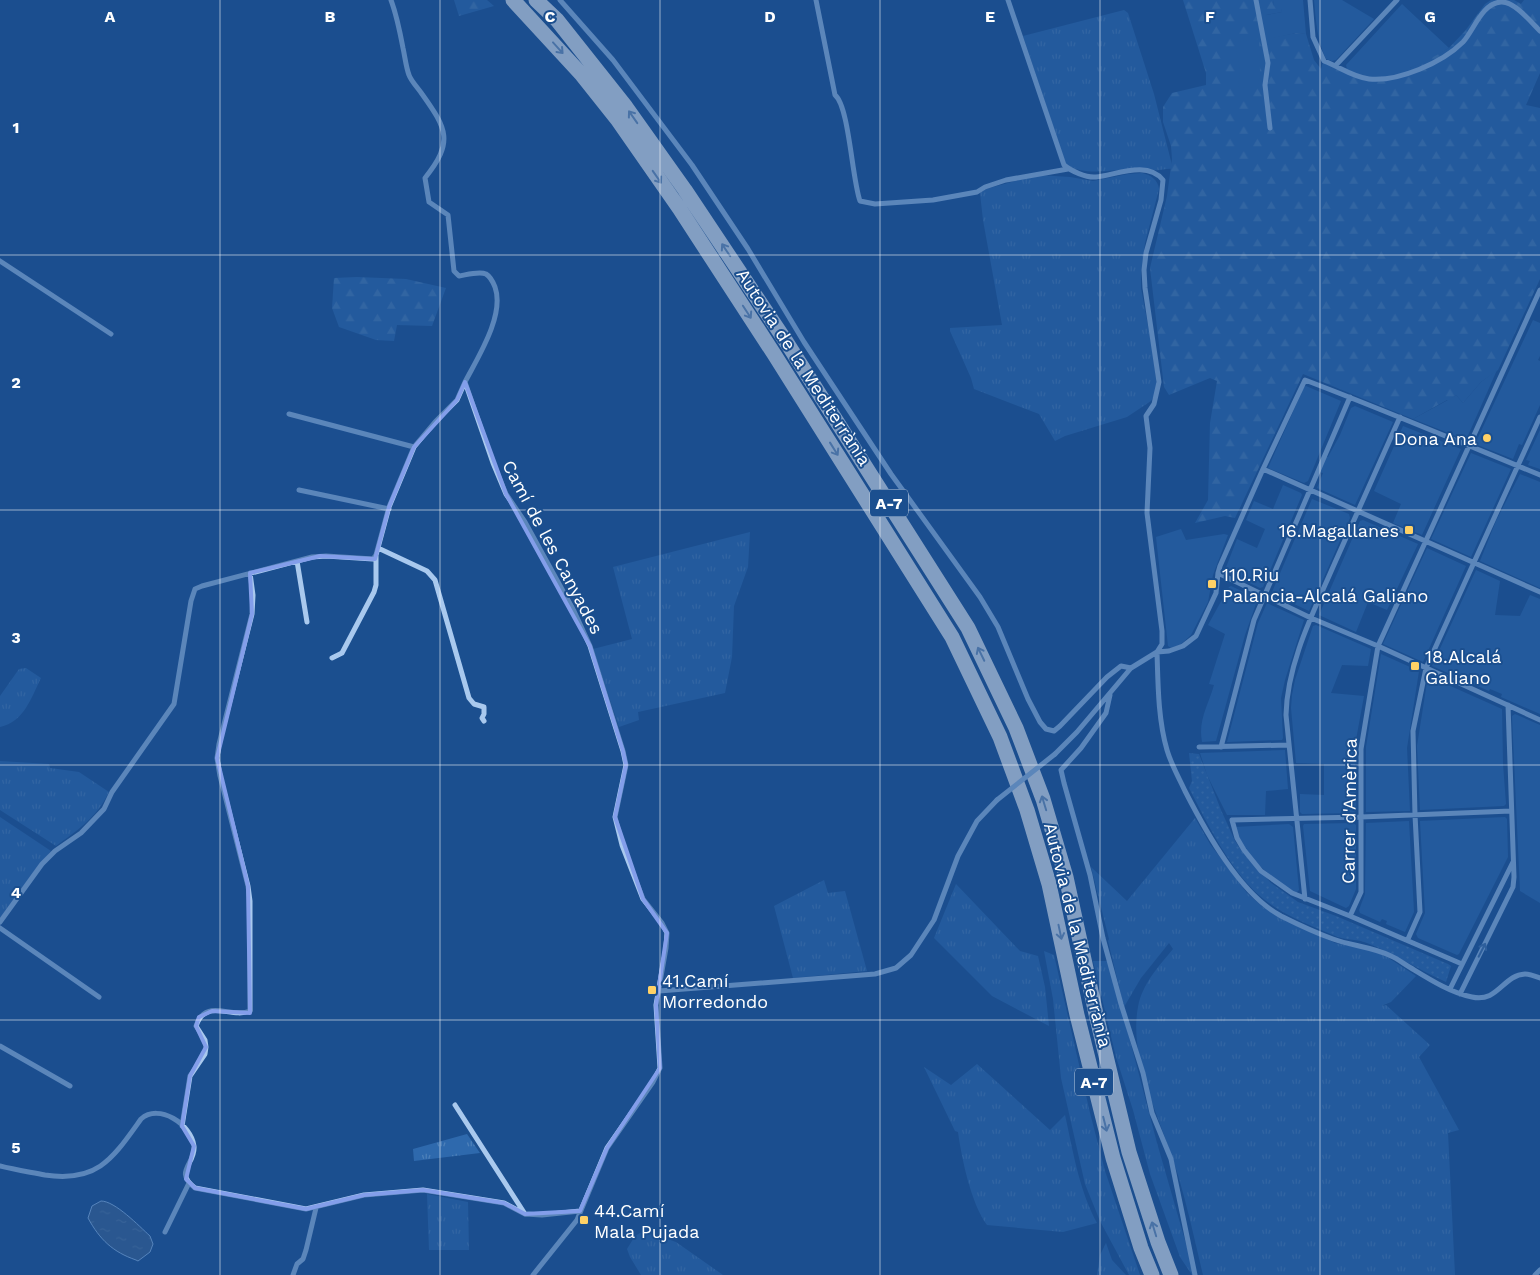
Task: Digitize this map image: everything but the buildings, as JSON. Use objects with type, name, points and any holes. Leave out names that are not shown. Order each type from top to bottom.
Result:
[{"type":"highway","name":"Autovia de la Mediterrània","points":[[513,0],[582,75],[617,119],[679,208],[774,354],[952,637],[1000,737],[1028,810],[1050,884],[1077,1015],[1114,1158],[1152,1275]]},
{"type":"highway","name":"Autovia de la Mediterrània","points":[[536,0],[557,20],[626,106],[686,190],[787,343],[968,628],[1016,728],[1043,799],[1066,877],[1129,1152],[1158,1242],[1171,1275]]},
{"type":"street","points":[[332,658],[342,653],[374,592],[376,585],[376,555],[389,510],[414,446],[457,400],[494,321],[498,305],[497,294],[491,278],[486,274],[459,276],[454,271],[448,215],[429,202],[425,178],[436,165],[443,149],[444,129],[438,116],[409,76],[398,20],[391,0]]},
{"type":"street","points":[[560,0],[614,60],[671,136],[714,198],[804,342],[891,474],[980,597],[998,627],[1040,722],[1046,729],[1054,730],[1107,677],[1121,666],[1131,668]]},
{"type":"street","points":[[659,991],[875,974],[896,968],[911,955],[934,920],[958,856],[977,821],[997,800],[1054,754],[1077,732],[1131,668],[1157,652],[1162,644],[1147,513],[1150,448],[1146,416],[1154,404],[1159,382],[1144,270],[1149,242],[1161,200],[1163,180],[1154,172],[1144,170],[1120,171],[1094,177],[1068,169],[1006,180],[985,187],[977,192],[933,200],[875,204],[860,201],[842,105],[835,95],[816,0]]},
{"type":"street","points":[[1008,0],[1064,165],[1068,169]]},
{"type":"street","points":[[1256,0],[1268,63],[1265,85],[1270,128]]},
{"type":"street","points":[[1310,0],[1313,37],[1324,61],[1336,65],[1357,77],[1371,79],[1390,79],[1417,70],[1446,55],[1463,41],[1483,12],[1500,2],[1509,3],[1517,8],[1540,31]]},
{"type":"street","points":[[1336,65],[1397,0]]},
{"type":"street","points":[[0,261],[111,334]]},
{"type":"street","name":"Carrer d'Amèrica","points":[[1350,916],[1361,892],[1361,749],[1378,646],[1540,290]]},
{"type":"street","points":[[1157,652],[1169,651],[1183,646],[1196,636],[1216,593],[1218,573],[1263,468],[1305,380],[1540,475]]},
{"type":"street","name":"Camí de les Canyades","points":[[466,382],[493,463],[506,494],[525,522],[574,611],[590,646],[604,685],[626,765],[614,817],[622,845],[643,899],[662,923],[667,933],[656,1005],[660,1068],[653,1082],[608,1148],[580,1210],[578,1220],[533,1275]]},
{"type":"street","points":[[1221,746],[1254,620],[1350,397]]},
{"type":"street","points":[[289,414],[414,446]]},
{"type":"street","points":[[1305,899],[1288,745],[1286,699],[1297,658],[1311,618],[1400,417]]},
{"type":"street","points":[[1408,939],[1420,912],[1413,731],[1426,668],[1540,417]]},
{"type":"street","points":[[1263,468],[1424,542],[1540,592]]},
{"type":"street","points":[[299,490],[389,510]]},
{"type":"street","points":[[378,548],[427,571],[436,580],[469,698],[474,704],[484,707],[482,718],[484,721]]},
{"type":"street","points":[[0,922],[42,864],[55,851],[81,833],[104,809],[112,792],[174,704],[191,601],[195,590],[202,586],[320,556],[366,560],[373,559],[376,555]]},
{"type":"street","points":[[297,561],[307,622]]},
{"type":"street","points":[[182,1126],[190,1076],[205,1054],[206,1048],[205,1040],[196,1026],[199,1017],[205,1012],[212,1011],[250,1011],[248,886],[217,758],[252,614],[253,595],[250,573]]},
{"type":"street","points":[[1218,573],[1311,618],[1378,646],[1540,720]]},
{"type":"street","points":[[1157,652],[1160,709],[1169,757],[1197,814],[1228,862],[1246,887],[1260,902],[1281,915],[1334,939],[1392,956],[1410,968],[1460,994],[1480,999],[1488,997],[1508,981],[1520,975],[1527,974],[1540,978]]},
{"type":"street","points":[[1110,692],[1106,713],[1081,748],[1062,770],[1064,784],[1090,875],[1103,938],[1143,1073],[1152,1113],[1171,1159],[1195,1275]]},
{"type":"street","points":[[1460,994],[1513,888],[1508,705]]},
{"type":"street","points":[[1199,747],[1288,745]]},
{"type":"street","points":[[1462,964],[1408,939],[1292,894],[1261,870],[1244,850],[1237,838],[1232,820],[1511,811]]},
{"type":"street","points":[[1450,989],[1513,862]]},
{"type":"street","points":[[0,928],[99,997]]},
{"type":"street","points":[[0,1046],[70,1086]]},
{"type":"street","points":[[455,1105],[525,1214]]},
{"type":"street","points":[[0,1166],[22,1172],[55,1177],[85,1175],[104,1163],[124,1143],[141,1119],[146,1115],[157,1113],[173,1119],[189,1134],[194,1146],[194,1152],[185,1174],[195,1188],[306,1209],[364,1195],[423,1190],[504,1203],[525,1214],[542,1215],[580,1210]]},
{"type":"street","points":[[165,1232],[190,1183]]},
{"type":"street","points":[[294,1275],[298,1264],[304,1259],[316,1208]]},
{"type":"street","points":[[1535,1275],[1540,1270]]},
{"type":"highlighted area","points":[[465,382],[506,494],[590,646],[623,751],[626,765],[615,817],[643,899],[667,933],[656,1005],[660,1068],[607,1148],[580,1211],[525,1214],[504,1203],[423,1190],[364,1195],[306,1209],[195,1188],[186,1179],[194,1146],[182,1126],[190,1076],[206,1047],[196,1026],[199,1017],[212,1011],[250,1013],[248,886],[217,758],[252,614],[250,573],[320,556],[375,559],[389,507],[414,447],[457,400]]},
{"type":"green space","points":[[454,0],[487,0],[494,6],[459,16]]},
{"type":"green space","points":[[1183,0],[1273,0],[1274,6],[1281,5],[1282,12],[1266,15],[1265,39],[1296,33],[1306,34],[1314,60],[1321,69],[1323,62],[1342,71],[1346,68],[1410,68],[1449,48],[1465,31],[1485,4],[1491,0],[1514,0],[1521,4],[1524,0],[1540,0],[1540,73],[1526,105],[1540,108],[1540,279],[1498,370],[1481,382],[1463,403],[1456,395],[1449,401],[1447,400],[1413,419],[1303,374],[1235,518],[1225,516],[1195,523],[1208,500],[1210,423],[1217,381],[1210,378],[1169,395],[1164,387],[1150,268],[1167,196],[1172,159],[1171,146],[1163,122],[1163,107],[1172,93],[1206,85],[1206,73]]},
{"type":"green space","points":[[1273,0],[1303,0],[1306,34],[1296,33],[1265,40],[1261,16],[1282,12],[1280,6],[1274,6]]},
{"type":"green space","points":[[1314,0],[1342,0],[1374,19],[1336,60],[1326,59],[1323,52],[1317,30]]},
{"type":"green space","points":[[1402,4],[1449,48],[1413,67],[1386,75],[1360,74],[1347,69],[1346,65]]},
{"type":"green space","points":[[1124,10],[1128,13],[1154,94],[1173,169],[1090,171],[1066,165],[1023,36]]},
{"type":"green space","points":[[1259,39],[1260,71],[1258,88],[1238,87],[1240,71],[1235,42]]},
{"type":"green space","points":[[1142,173],[1153,178],[1159,189],[1145,243],[1141,273],[1141,288],[1157,387],[1151,401],[1127,417],[1065,436],[1055,441],[1039,414],[974,389],[950,331],[950,328],[1002,325],[980,193],[986,189],[1037,175],[1070,177],[1093,181]]},
{"type":"green space","points":[[334,278],[406,279],[446,288],[432,326],[397,325],[394,341],[376,340],[339,327],[332,308]]},
{"type":"green space","points":[[1533,320],[1540,323],[1540,356],[1538,360],[1540,361],[1540,405],[1522,445],[1519,444],[1513,459],[1475,444]]},
{"type":"green space","points":[[1497,370],[1466,440],[1413,419],[1456,395],[1463,403],[1481,382]]},
{"type":"green space","points":[[1306,386],[1341,401],[1308,481],[1304,483],[1268,468]]},
{"type":"green space","points":[[1355,406],[1393,422],[1355,505],[1317,488],[1323,473],[1319,472],[1340,435],[1351,408]]},
{"type":"green space","points":[[1403,426],[1461,449],[1422,535],[1393,523],[1401,504],[1374,491]]},
{"type":"green space","points":[[1540,430],[1540,469],[1528,465],[1530,461],[1526,460]]},
{"type":"green space","points":[[1471,453],[1511,469],[1471,557],[1431,539]]},
{"type":"green space","points":[[1520,474],[1540,482],[1540,588],[1480,561],[1496,521]]},
{"type":"green space","points":[[1283,485],[1302,495],[1263,587],[1260,588],[1225,570],[1237,539],[1257,548],[1265,529],[1246,520],[1254,501],[1273,509]]},
{"type":"green space","points":[[1312,499],[1349,514],[1350,518],[1309,611],[1272,592]]},
{"type":"green space","points":[[1363,520],[1418,544],[1387,610],[1368,602],[1356,632],[1319,615],[1360,521]]},
{"type":"green space","points":[[1181,529],[1186,540],[1228,535],[1213,575],[1208,602],[1191,635],[1180,645],[1171,648],[1168,646],[1156,537]]},
{"type":"green space","points":[[750,532],[748,567],[734,606],[732,657],[725,693],[638,712],[639,720],[619,727],[593,649],[632,639],[613,567]]},
{"type":"green space","points":[[1427,548],[1466,566],[1423,662],[1383,644]]},
{"type":"green space","points":[[1476,570],[1500,581],[1495,615],[1520,616],[1530,595],[1540,599],[1540,714],[1501,697],[1502,694],[1490,689],[1489,691],[1432,666]]},
{"type":"green space","points":[[1231,586],[1256,598],[1257,601],[1245,635],[1216,741],[1202,742],[1202,720],[1214,685],[1209,684],[1225,634],[1208,625]]},
{"type":"green space","points":[[1267,603],[1304,620],[1281,698],[1283,738],[1282,740],[1227,742],[1258,623]]},
{"type":"green space","points":[[1316,625],[1371,649],[1368,666],[1342,665],[1331,693],[1364,696],[1355,745],[1356,811],[1354,813],[1302,814],[1300,812],[1300,794],[1324,795],[1324,764],[1296,763],[1291,708],[1295,680],[1313,626]]},
{"type":"green space","points":[[1381,654],[1419,671],[1407,748],[1410,811],[1366,812],[1366,747]]},
{"type":"green space","points":[[26,668],[41,678],[21,715],[0,727],[0,696],[19,669]]},
{"type":"green space","points":[[1428,676],[1502,709],[1506,804],[1504,806],[1420,810],[1417,746]]},
{"type":"green space","points":[[1515,714],[1540,725],[1540,903],[1520,891],[1512,716]]},
{"type":"green space","points":[[1285,750],[1288,789],[1266,791],[1265,815],[1227,815],[1207,775],[1200,753]]},
{"type":"green space","points":[[1189,753],[1199,754],[1235,841],[1271,883],[1298,902],[1336,916],[1448,964],[1451,966],[1446,982],[1367,943],[1338,937],[1307,924],[1278,909],[1260,896],[1229,860],[1211,831],[1189,788],[1192,781]]},
{"type":"green space","points":[[0,761],[49,764],[50,768],[79,772],[109,792],[93,816],[56,846],[0,810]]},
{"type":"green space","points":[[0,817],[51,851],[0,918]]},
{"type":"green space","points":[[1505,817],[1507,819],[1508,857],[1459,954],[1457,955],[1418,938],[1416,934],[1425,913],[1420,821]]},
{"type":"green space","points":[[1195,818],[1210,844],[1247,893],[1263,907],[1335,943],[1370,950],[1387,957],[1416,976],[1391,1002],[1381,1006],[1386,1005],[1430,1045],[1419,1057],[1459,1130],[1448,1133],[1455,1275],[1203,1275],[1182,1187],[1142,1070],[1136,1028],[1138,1007],[1143,991],[1173,949],[1169,943],[1141,978],[1124,1007],[1091,867],[1127,901]]},
{"type":"green space","points":[[1409,821],[1414,912],[1405,932],[1386,924],[1387,921],[1382,919],[1380,922],[1360,913],[1359,910],[1365,894],[1366,823]]},
{"type":"green space","points":[[1353,823],[1356,825],[1356,889],[1349,906],[1346,908],[1310,891],[1303,826],[1304,824]]},
{"type":"green space","points":[[1289,824],[1293,827],[1299,890],[1296,893],[1268,873],[1251,857],[1239,838],[1235,827]]},
{"type":"green space","points":[[824,880],[828,893],[845,891],[867,971],[793,978],[774,906]]},
{"type":"green space","points":[[956,884],[1020,951],[1038,956],[1045,987],[1049,1026],[992,996],[934,938]]},
{"type":"green space","points":[[1044,951],[1054,955],[1105,1171],[1140,1275],[1129,1275],[1100,1221],[1085,1184],[1061,1078],[1053,999]]},
{"type":"green space","points":[[1093,961],[1109,961],[1157,1143],[1195,1275],[1192,1275],[1180,1257],[1150,1174],[1133,1110],[1116,1057]]},
{"type":"green space","points":[[977,1064],[1050,1130],[1065,1115],[1081,1184],[1097,1223],[1063,1232],[987,1225],[981,1216],[972,1193],[958,1132],[955,1131],[924,1067],[951,1085]]},
{"type":"green space","points":[[467,1134],[480,1153],[414,1161],[413,1149]]},
{"type":"green space","points":[[427,1194],[468,1202],[469,1250],[429,1250]]},
{"type":"green space","points":[[644,1231],[676,1242],[723,1275],[641,1275],[627,1249],[635,1236]]},
{"type":"green space","points":[[1106,1243],[1112,1260],[1126,1275],[1097,1275],[1100,1255]]},
{"type":"water","points":[[101,1201],[120,1209],[150,1236],[153,1244],[150,1252],[138,1261],[120,1253],[102,1239],[88,1218],[92,1206]]},
{"type":"place","name":"Dona Ana","points":[[1487,438]]},
{"type":"place","name":"16.Magallanes","points":[[1409,530]]},
{"type":"place","name":"110.Riu Palancia-Alcalá Galiano","points":[[1212,584]]},
{"type":"place","name":"18.Alcalá Galiano","points":[[1415,666]]},
{"type":"place","name":"41.Camí Morredondo","points":[[652,990]]},
{"type":"place","name":"44.Camí Mala Pujada","points":[[584,1220]]}]
